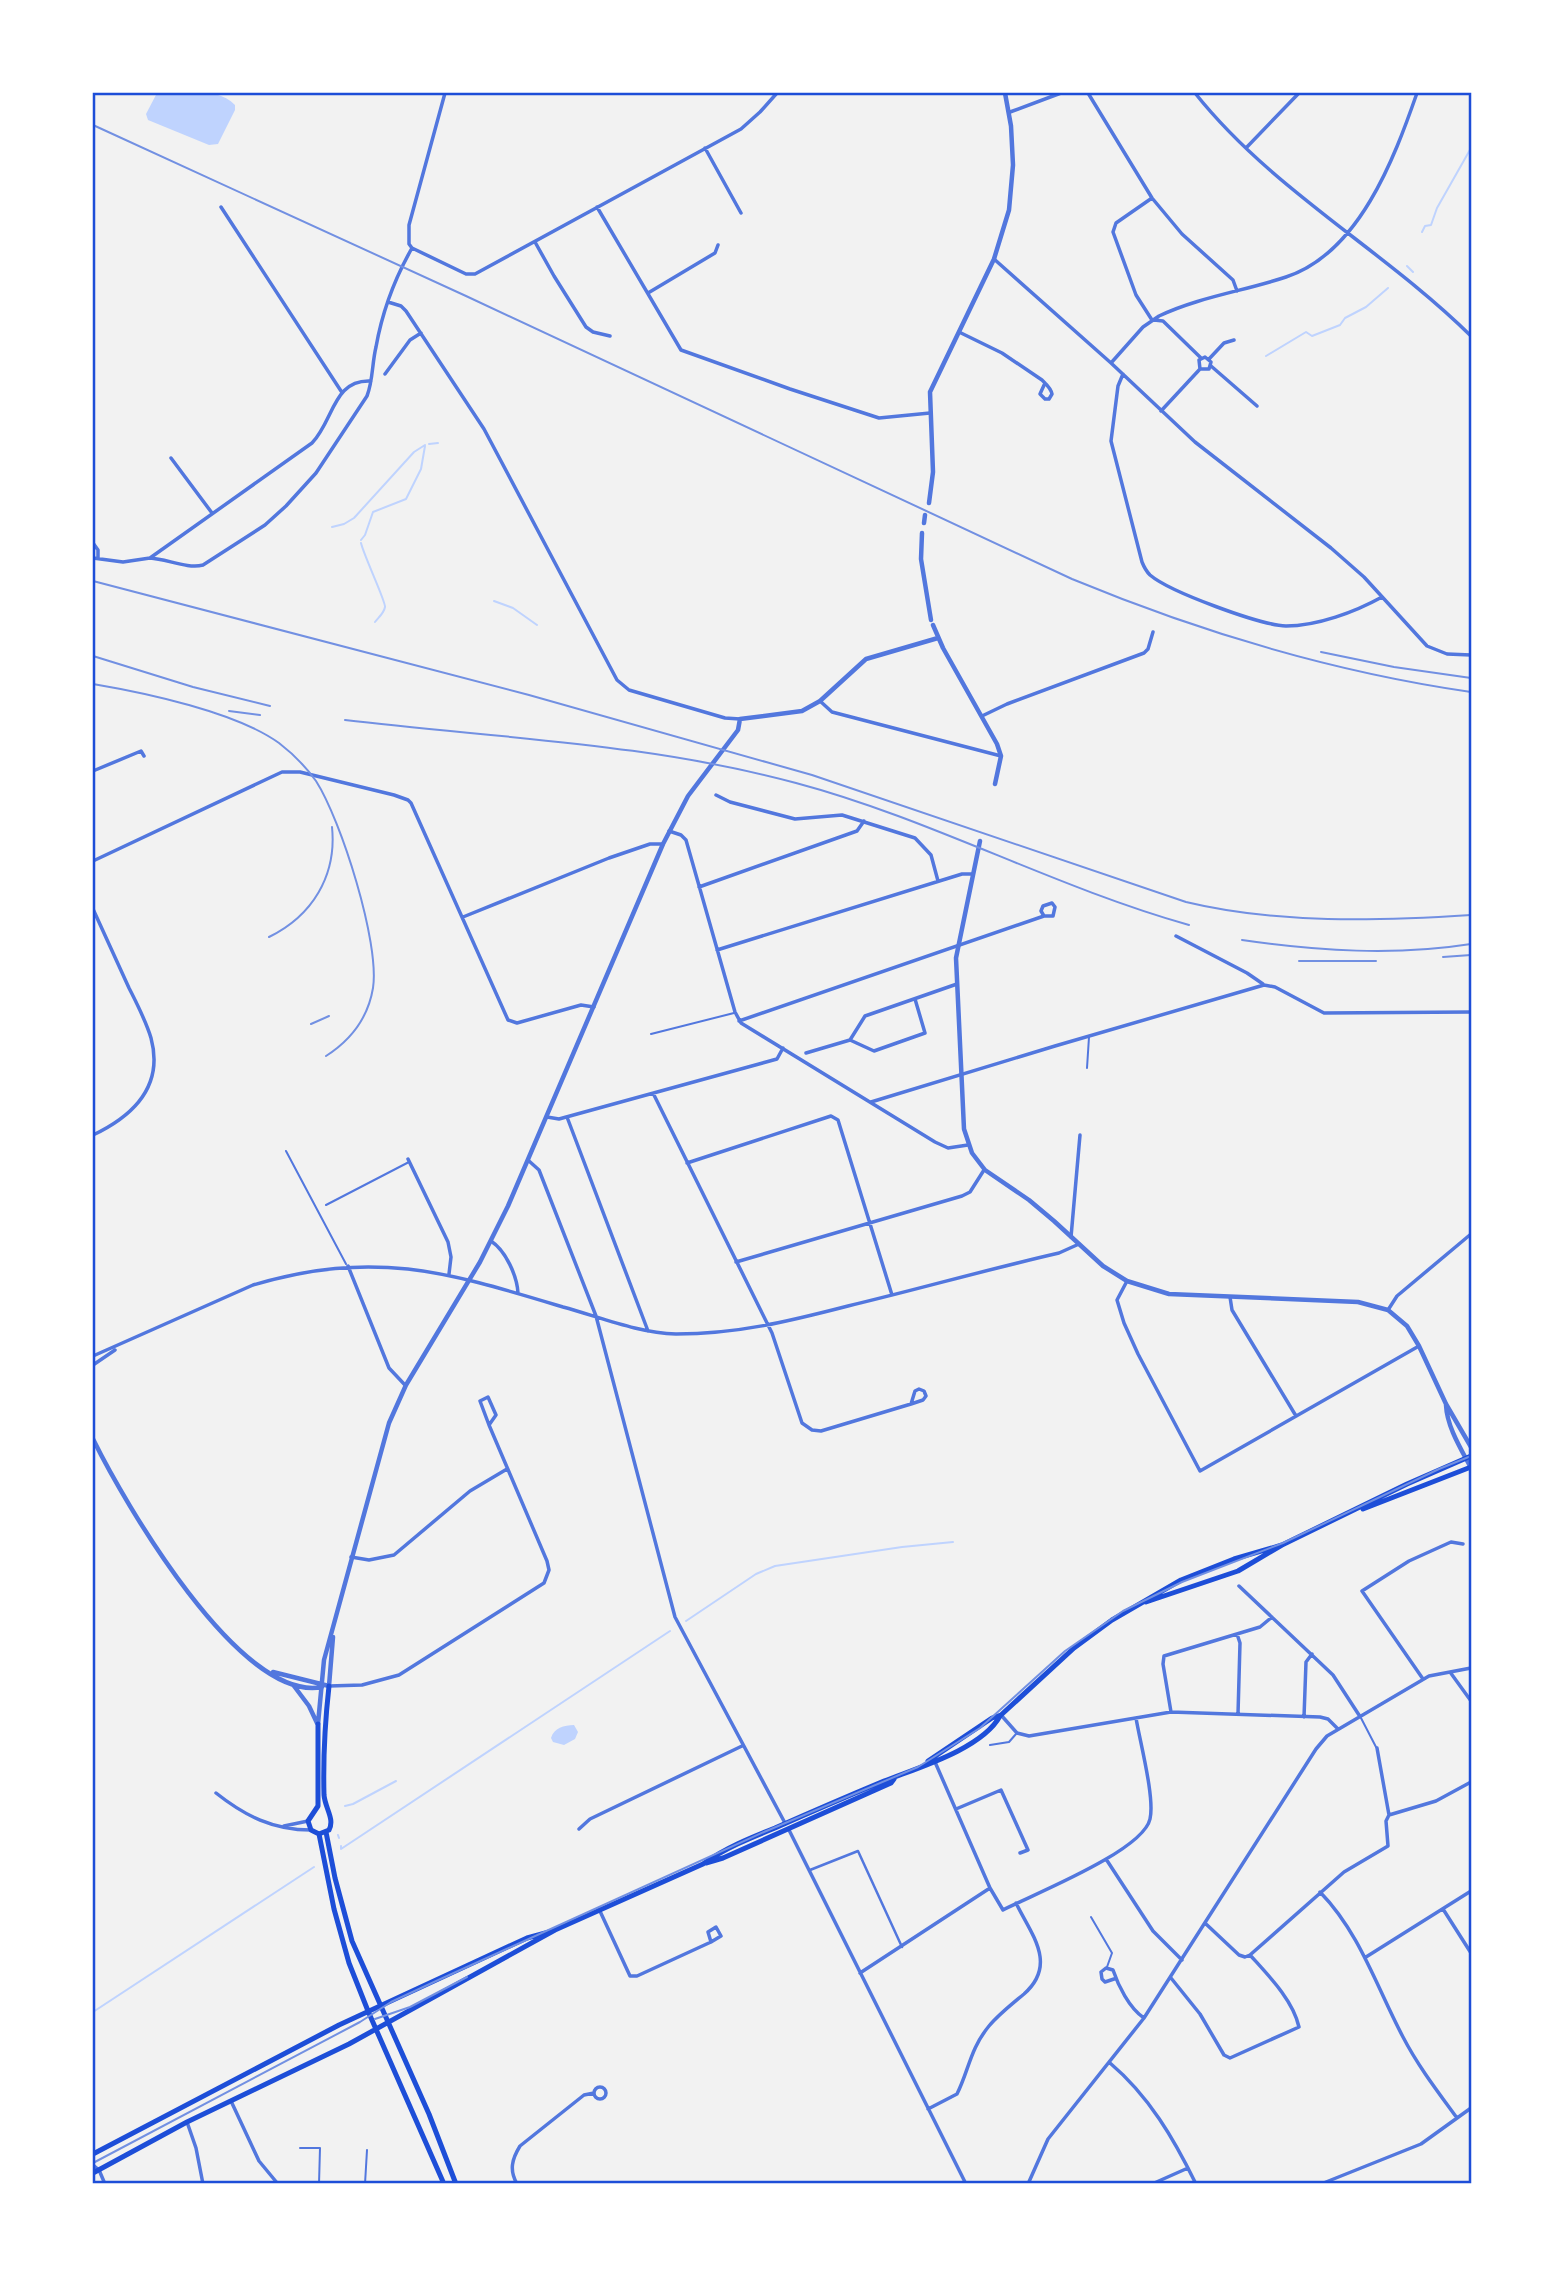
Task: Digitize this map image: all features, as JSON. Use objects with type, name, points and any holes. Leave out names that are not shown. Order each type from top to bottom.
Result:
[{"type":"main road","points":[[1139,1605],[1238,1571],[1282,1545],[1406,1484],[1468,1457]]},
{"type":"main road","points":[[1341,1518],[1471,1468]]},
{"type":"main road","points":[[96,2172],[187,2122],[376,2029],[555,1930],[703,1864],[723,1858],[787,1826],[891,1783],[894,1779],[934,1760],[992,1718],[1000,1716],[1073,1648],[1104,1625],[1181,1580],[1234,1559],[1282,1545]]},
{"type":"main road","points":[[328,1685],[323,1757],[327,1812],[332,1822],[326,1832],[335,1878],[352,1941],[429,2114],[456,2184]]},
{"type":"main road","points":[[317,1810],[318,1724]]},
{"type":"main road","points":[[326,1832],[319,1834],[310,1830],[308,1821],[310,1815],[317,1810],[327,1812]]},
{"type":"main road","points":[[319,1834],[338,1926],[368,2011],[444,2184]]},
{"type":"main road","points":[[93,2154],[368,2011],[527,1938],[555,1930]]},
{"type":"street","points":[[445,93],[409,225],[409,244],[412,248],[471,275],[740,129],[760,113],[777,93]]},
{"type":"street","points":[[929,503],[933,472],[930,392],[994,259],[1004,230],[1012,187],[1010,112],[1005,93]]},
{"type":"street","points":[[1010,112],[1061,93]]},
{"type":"street","points":[[1088,93],[1152,198],[1182,234],[1233,281],[1237,291]]},
{"type":"street","points":[[1195,93],[1226,129],[1274,175],[1434,301],[1471,336]]},
{"type":"street","points":[[1246,148],[1299,93]]},
{"type":"street","points":[[1111,363],[1152,320],[1167,312],[1302,270],[1327,254],[1348,233],[1363,212],[1387,169],[1417,93]]},
{"type":"street","points":[[705,148],[740,213]]},
{"type":"street","points":[[1152,198],[1116,223],[1113,232],[1136,295],[1152,320]]},
{"type":"street","points":[[221,207],[341,391]]},
{"type":"street","points":[[597,207],[679,347],[688,353],[878,418],[930,413]]},
{"type":"street","points":[[535,242],[586,327],[610,337]]},
{"type":"street","points":[[648,293],[715,253],[719,245]]},
{"type":"street","points":[[93,543],[98,550],[95,558],[123,562],[150,558],[166,559],[191,566],[203,565],[265,525],[286,506],[316,473],[367,396],[376,345],[388,302],[412,248]]},
{"type":"street","points":[[994,259],[1213,456],[1331,548],[1382,597],[1427,646],[1447,654],[1471,655]]},
{"type":"street","points":[[388,302],[404,309],[484,429],[617,680],[629,690],[725,718],[740,719],[802,712],[820,701],[866,659],[938,638]]},
{"type":"street","points":[[1152,320],[1163,321],[1201,358],[1209,359]]},
{"type":"street","points":[[959,332],[1008,357],[1045,383]]},
{"type":"street","points":[[385,374],[410,340],[421,333]]},
{"type":"street","points":[[1209,359],[1224,343],[1234,340]]},
{"type":"street","points":[[1200,369],[1198,363],[1201,358]]},
{"type":"street","points":[[1209,359],[1211,366],[1257,407]]},
{"type":"street","points":[[1200,369],[1206,370],[1211,366]]},
{"type":"street","points":[[1161,411],[1200,369]]},
{"type":"street","points":[[1123,374],[1118,386],[1111,441],[1145,570],[1156,579],[1197,598],[1283,626],[1339,616],[1382,597]]},
{"type":"street","points":[[150,558],[312,443],[320,435],[341,391],[358,380],[371,381]]},
{"type":"street","points":[[171,458],[212,513]]},
{"type":"street","points":[[924,523],[925,515]]},
{"type":"street","points":[[922,533],[920,559],[932,622],[938,638],[998,744],[1000,756],[995,784]]},
{"type":"street","points":[[982,716],[1007,704],[1144,653],[1148,649],[1153,632]]},
{"type":"street","points":[[820,701],[832,712],[1000,756]]},
{"type":"street","points":[[318,1724],[324,1660],[384,1435],[406,1385],[491,1241],[529,1161],[669,831],[688,796],[738,730],[740,719]]},
{"type":"street","points":[[93,771],[141,751],[144,756]]},
{"type":"street","points":[[93,861],[282,772],[300,772],[408,800],[508,1020],[512,1023],[581,1005],[594,1007]]},
{"type":"street","points":[[716,795],[730,802],[795,819],[835,814],[864,821],[919,842],[931,855],[938,881]]},
{"type":"street","points":[[699,887],[856,831],[864,821]]},
{"type":"street","points":[[669,831],[686,840],[739,1021],[948,1148],[968,1145]]},
{"type":"street","points":[[980,841],[957,946],[957,984],[964,1129],[968,1145],[985,1170],[1029,1200],[1108,1270],[1127,1282],[1169,1294],[1355,1302],[1388,1310],[1402,1319],[1419,1346],[1446,1404],[1471,1447]]},
{"type":"street","points":[[463,917],[609,858],[650,844],[663,844]]},
{"type":"street","points":[[717,950],[938,881],[972,874]]},
{"type":"street","points":[[739,1021],[1044,916],[1049,917],[1055,913],[1052,903],[1043,906],[1041,911],[1044,916]]},
{"type":"street","points":[[93,909],[147,1026],[153,1065],[148,1087],[134,1109],[93,1135]]},
{"type":"street","points":[[1176,936],[1247,973],[1264,985],[1275,987],[1324,1013],[1471,1012]]},
{"type":"street","points":[[850,1040],[865,1016],[957,984]]},
{"type":"street","points":[[871,1102],[1264,985]]},
{"type":"street","points":[[806,1052],[850,1040],[874,1051],[925,1033],[915,999]]},
{"type":"street","points":[[547,1117],[567,1117],[777,1059],[783,1048]]},
{"type":"street","points":[[653,1093],[772,1332],[800,1420],[807,1427],[821,1431],[911,1404],[923,1400],[925,1392],[917,1389],[911,1404]]},
{"type":"street","points":[[687,1163],[831,1116],[838,1120],[892,1295]]},
{"type":"street","points":[[567,1117],[648,1331]]},
{"type":"street","points":[[1071,1237],[1080,1135]]},
{"type":"street","points":[[409,1161],[448,1242],[452,1257],[449,1274]]},
{"type":"street","points":[[529,1161],[539,1170],[596,1316],[675,1617],[787,1826],[966,2184]]},
{"type":"street","points":[[736,1262],[966,1195],[985,1170]]},
{"type":"street","points":[[1388,1310],[1397,1296],[1471,1234]]},
{"type":"street","points":[[491,1241],[500,1247],[505,1256],[519,1293]]},
{"type":"street","points":[[93,1356],[253,1285],[304,1272],[348,1266],[387,1266],[449,1274],[648,1331],[677,1334],[767,1326],[1059,1253],[1079,1244]]},
{"type":"street","points":[[348,1266],[389,1368],[406,1385]]},
{"type":"street","points":[[1127,1282],[1117,1300],[1124,1323],[1200,1471],[1419,1346]]},
{"type":"street","points":[[1230,1297],[1233,1310],[1296,1416]]},
{"type":"street","points":[[93,1365],[119,1346]]},
{"type":"street","points":[[265,1670],[321,1685],[362,1685],[399,1675],[544,1583],[548,1575],[548,1565],[507,1469],[489,1425],[480,1401],[488,1396],[496,1415],[489,1425]]},
{"type":"street","points":[[1446,1404],[1447,1413],[1471,1468]]},
{"type":"street","points":[[93,1439],[144,1530],[179,1580],[219,1629],[265,1670],[293,1686],[313,1689],[321,1685]]},
{"type":"street","points":[[351,1557],[369,1560],[394,1555],[470,1491],[507,1469]]},
{"type":"street","points":[[1423,1679],[1362,1591],[1409,1561],[1451,1542],[1463,1544]]},
{"type":"street","points":[[1240,1586],[1312,1654],[1342,1687],[1359,1715]]},
{"type":"street","points":[[1171,1712],[1164,1656],[1237,1634],[1267,1623],[1272,1618]]},
{"type":"street","points":[[328,1685],[334,1629]]},
{"type":"street","points":[[1237,1634],[1240,1643],[1238,1714]]},
{"type":"street","points":[[1304,1717],[1306,1662],[1312,1654]]},
{"type":"street","points":[[1028,2184],[1048,2139],[1144,2018],[1316,1749],[1337,1728],[1423,1679],[1471,1668]]},
{"type":"street","points":[[1450,1672],[1471,1701]]},
{"type":"street","points":[[293,1686],[309,1706],[318,1724]]},
{"type":"street","points":[[1000,1716],[1017,1733],[1030,1737],[1171,1712],[1328,1719],[1337,1728]]},
{"type":"street","points":[[934,1760],[990,1888],[1003,1909],[1106,1859],[1141,1836],[1150,1818],[1151,1804],[1136,1718]]},
{"type":"street","points":[[579,1829],[590,1819],[743,1746]]},
{"type":"street","points":[[1205,1924],[1239,1955],[1250,1955],[1352,1866],[1388,1846],[1386,1827],[1389,1815],[1377,1748]]},
{"type":"street","points":[[1389,1815],[1436,1801],[1471,1782]]},
{"type":"street","points":[[956,1809],[1001,1790],[1028,1850],[1020,1853]]},
{"type":"street","points":[[216,1793],[253,1819],[310,1830]]},
{"type":"street","points":[[279,1826],[308,1821]]},
{"type":"street","points":[[809,1871],[858,1851],[902,1947]]},
{"type":"street","points":[[1106,1859],[1153,1931],[1182,1960]]},
{"type":"street","points":[[860,1973],[990,1888]]},
{"type":"street","points":[[1366,1957],[1471,1891]]},
{"type":"street","points":[[1320,1892],[1345,1923],[1366,1957],[1416,2061],[1457,2118]]},
{"type":"street","points":[[928,2109],[957,2094],[969,2058],[985,2031],[1031,1987],[1039,1975],[1041,1954],[1016,1903]]},
{"type":"street","points":[[599,1909],[630,1976],[637,1976],[710,1942],[722,1936],[719,1929],[713,1927],[708,1932],[710,1942]]},
{"type":"street","points":[[1443,1909],[1471,1953]]},
{"type":"street","points":[[1171,1978],[1200,2014],[1224,2056],[1230,2058],[1299,2027],[1282,1995],[1250,1955]]},
{"type":"street","points":[[1114,1979],[1108,1982],[1101,1979],[1101,1972],[1106,1968],[1114,1972],[1114,1979],[1135,2011],[1144,2018]]},
{"type":"street","points":[[1110,2063],[1153,2110],[1173,2139],[1196,2184]]},
{"type":"street","points":[[517,2184],[512,2168],[520,2146],[584,2095],[594,2093]]},
{"type":"street","points":[[230,2101],[259,2161],[278,2184]]},
{"type":"street","points":[[1321,2184],[1421,2144],[1471,2108]]},
{"type":"street","points":[[187,2122],[196,2148],[203,2184]]},
{"type":"street","points":[[93,2165],[105,2184]]},
{"type":"street","points":[[1152,2184],[1188,2168]]},
{"type":"lane","points":[[651,1034],[735,1012]]},
{"type":"lane","points":[[1087,1068],[1089,1036]]},
{"type":"lane","points":[[286,1151],[348,1266]]},
{"type":"lane","points":[[326,1205],[409,1161]]},
{"type":"lane","points":[[1359,1715],[1377,1748]]},
{"type":"lane","points":[[990,1745],[1013,1740],[1017,1733]]},
{"type":"lane","points":[[1091,1917],[1112,1953],[1106,1968]]},
{"type":"lane","points":[[300,2148],[320,2148],[319,2184]]},
{"type":"lane","points":[[365,2184],[367,2150]]},
{"type":"water","points":[[157,93],[219,95],[235,105],[235,110],[218,144],[209,145],[148,120],[146,114]]},
{"type":"water","points":[[574,1725],[578,1732],[575,1739],[564,1745],[553,1742],[551,1738],[557,1729]]},
{"type":"waterway","points":[[1422,232],[1425,226],[1431,225],[1437,208],[1471,148]]},
{"type":"waterway","points":[[1407,266],[1413,272]]},
{"type":"waterway","points":[[1266,356],[1306,332],[1312,336],[1340,325],[1345,318],[1366,307],[1388,288]]},
{"type":"waterway","points":[[429,444],[438,443]]},
{"type":"waterway","points":[[332,527],[354,518],[414,452],[425,445]]},
{"type":"waterway","points":[[361,540],[373,512],[406,499],[421,469],[425,446]]},
{"type":"waterway","points":[[361,543],[385,607],[375,622]]},
{"type":"waterway","points":[[494,601],[513,608],[537,625]]},
{"type":"waterway","points":[[686,1621],[756,1574],[775,1566],[953,1542]]},
{"type":"waterway","points":[[341,1846],[341,1849],[670,1631]]},
{"type":"waterway","points":[[345,1806],[396,1781]]},
{"type":"waterway","points":[[93,2012],[314,1867]]},
{"type":"tram line","points":[[93,2163],[360,2022],[391,2002],[764,1832],[918,1767],[980,1728],[1065,1651],[1123,1611],[1182,1582],[1283,1543],[1471,1456]]},
{"type":"tram line","points":[[375,2019],[410,2007],[467,1977]]},
{"type":"railway","points":[[93,125],[1072,579],[1169,616],[1268,648],[1368,673],[1471,692]]},
{"type":"railway","points":[[93,581],[529,695],[812,775],[1186,902],[1256,914],[1328,919],[1471,915]]},
{"type":"railway","points":[[1321,652],[1394,667],[1471,678]]},
{"type":"railway","points":[[93,656],[193,687],[270,706]]},
{"type":"railway","points":[[93,684],[164,698],[239,722],[279,743],[316,781],[347,852],[365,913],[374,968],[371,999],[363,1018],[351,1035],[326,1056]]},
{"type":"railway","points":[[229,711],[260,715]]},
{"type":"railway","points":[[345,720],[628,750],[796,783],[895,815],[1090,892],[1189,925]]},
{"type":"railway","points":[[269,937],[298,918],[319,892],[330,862],[332,827]]},
{"type":"railway","points":[[1242,940],[1357,951],[1414,950],[1471,944]]},
{"type":"railway","points":[[1443,957],[1471,955]]},
{"type":"railway","points":[[1299,961],[1376,961]]},
{"type":"railway","points":[[311,1024],[329,1016]]}]
